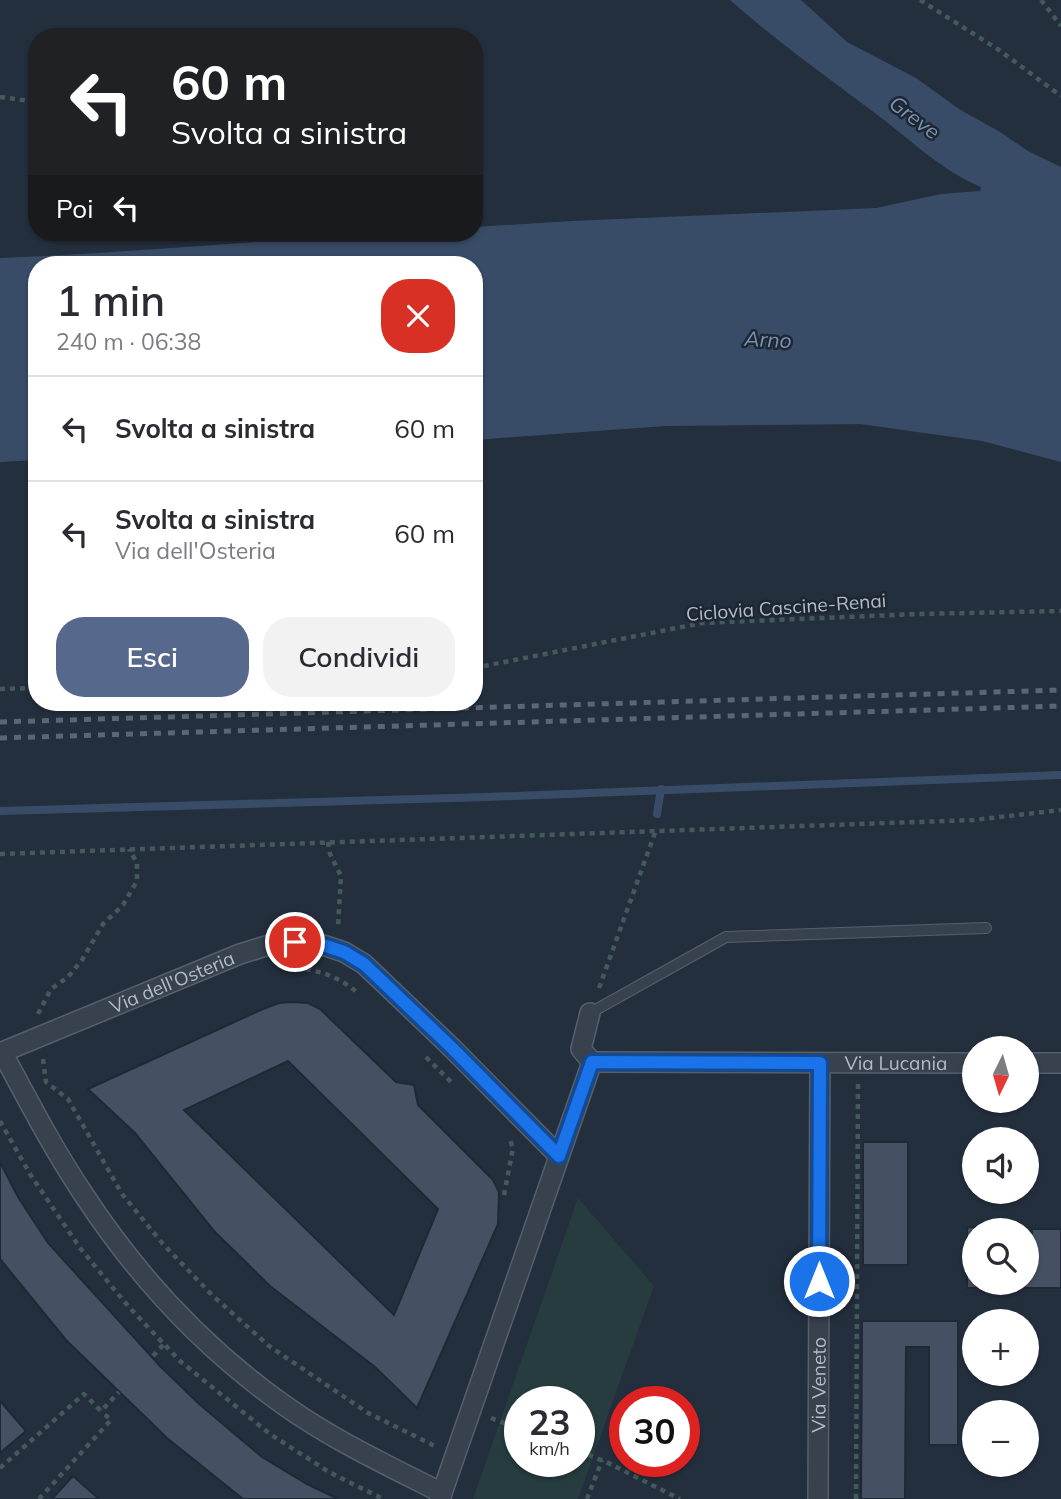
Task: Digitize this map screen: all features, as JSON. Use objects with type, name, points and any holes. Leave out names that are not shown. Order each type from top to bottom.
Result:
[{"type":"street","name":"Via dell'Osteria","points":[[559,1156],[364,964],[344,952],[320,944],[295,942],[269,945],[240,954],[38,1046],[1,1052],[83,1194],[133,1264],[186,1322],[285,1406],[441,1496],[592,1062]]},
{"type":"street","points":[[590,1013],[581,1049],[592,1062]]},
{"type":"street","name":"Via Lucania","points":[[592,1062],[962,1063]]},
{"type":"street","name":"Via Veneto","points":[[818,1499],[820,1063]]},
{"type":"street","points":[[1040,1063],[1061,1063]]},
{"type":"lane","points":[[590,1013],[726,937],[986,928]]},
{"type":"path","points":[[920,0],[999,50],[1061,96]]},
{"type":"path","points":[[1041,0],[1061,26]]},
{"type":"path","points":[[0,96],[28,101]]},
{"type":"path","name":"Ciclovia Cascine-Renai","points":[[483,666],[702,623],[1061,611]]},
{"type":"path","points":[[0,689],[28,688]]},
{"type":"path","points":[[0,854],[974,820],[1061,810]]},
{"type":"path","points":[[590,1013],[656,830]]},
{"type":"path","points":[[328,842],[330,854],[341,876],[338,927],[344,952]]},
{"type":"path","points":[[129,849],[137,863],[137,881],[123,905],[103,924],[82,960],[68,977],[51,989],[33,1022],[46,1082],[68,1099],[122,1194],[163,1244],[212,1295],[269,1346],[368,1413],[441,1449]]},
{"type":"path","points":[[284,967],[306,968],[330,975],[365,998]]},
{"type":"path","points":[[418,1050],[456,1087]]},
{"type":"path","points":[[856,1499],[858,1079]]},
{"type":"path","points":[[503,1133],[513,1148],[504,1195]]},
{"type":"path","points":[[153,1356],[164,1345]]},
{"type":"path","points":[[101,1411],[119,1392]]},
{"type":"path","points":[[0,1468],[84,1394],[111,1420],[39,1499]]},
{"type":"path","points":[[484,1415],[504,1423]]},
{"type":"path","points":[[270,1434],[329,1472],[383,1499]]},
{"type":"path","points":[[595,1457],[680,1499]]},
{"type":"path","points":[[587,1499],[602,1460]]},
{"type":"green space","points":[[578,1198],[654,1286],[618,1386],[609,1386],[609,1412],[595,1451],[595,1386],[512,1386]]},
{"type":"green space","points":[[504,1410],[504,1477],[586,1477],[578,1499],[473,1499]]},
{"type":"water","points":[[730,0],[801,0],[847,42],[916,78],[959,109],[1028,151],[1061,167],[1061,462],[982,441],[860,424],[665,426],[483,439],[483,256],[40,256],[255,242],[483,242],[483,226],[876,208],[941,194],[980,191],[981,187],[932,158]]},
{"type":"water","points":[[28,257],[28,460],[0,462],[0,258]]},
{"type":"building","points":[[279,1003],[308,1003],[320,1009],[396,1082],[414,1085],[418,1105],[493,1180],[499,1192],[498,1224],[417,1408],[375,1367],[270,1286],[214,1231],[135,1133],[88,1089]],"holes":[[[288,1061],[438,1209],[394,1315],[184,1110]]]},
{"type":"building","points":[[863,1142],[908,1142],[908,1265],[863,1265]]},
{"type":"building","points":[[0,1162],[18,1197],[48,1243],[160,1366],[198,1403],[262,1457],[338,1499],[243,1499],[167,1438],[66,1340],[0,1259]]},
{"type":"building","points":[[1039,1229],[1061,1229],[1061,1288],[1039,1288]]},
{"type":"building","points":[[862,1321],[958,1321],[958,1445],[929,1445],[929,1347],[906,1347],[905,1499],[861,1499]]},
{"type":"building","points":[[0,1401],[26,1431],[0,1453]]},
{"type":"building","points":[[73,1476],[99,1499],[52,1499]]},
{"type":"waterway","points":[[0,811],[486,797],[1061,775]]},
{"type":"waterway","points":[[657,814],[661,789]]},
{"type":"railway","points":[[483,707],[1061,690]]},
{"type":"railway","points":[[0,738],[1061,706]]},
{"type":"railway","points":[[0,722],[365,711]]},
{"type":"route","points":[[295,942],[320,944],[344,952],[364,964],[559,1156],[592,1062],[820,1063],[819,1281]]},
{"type":"water label","name":"Greve","points":[[915,117]]},
{"type":"water label","name":"Arno","points":[[768,339]]}]
